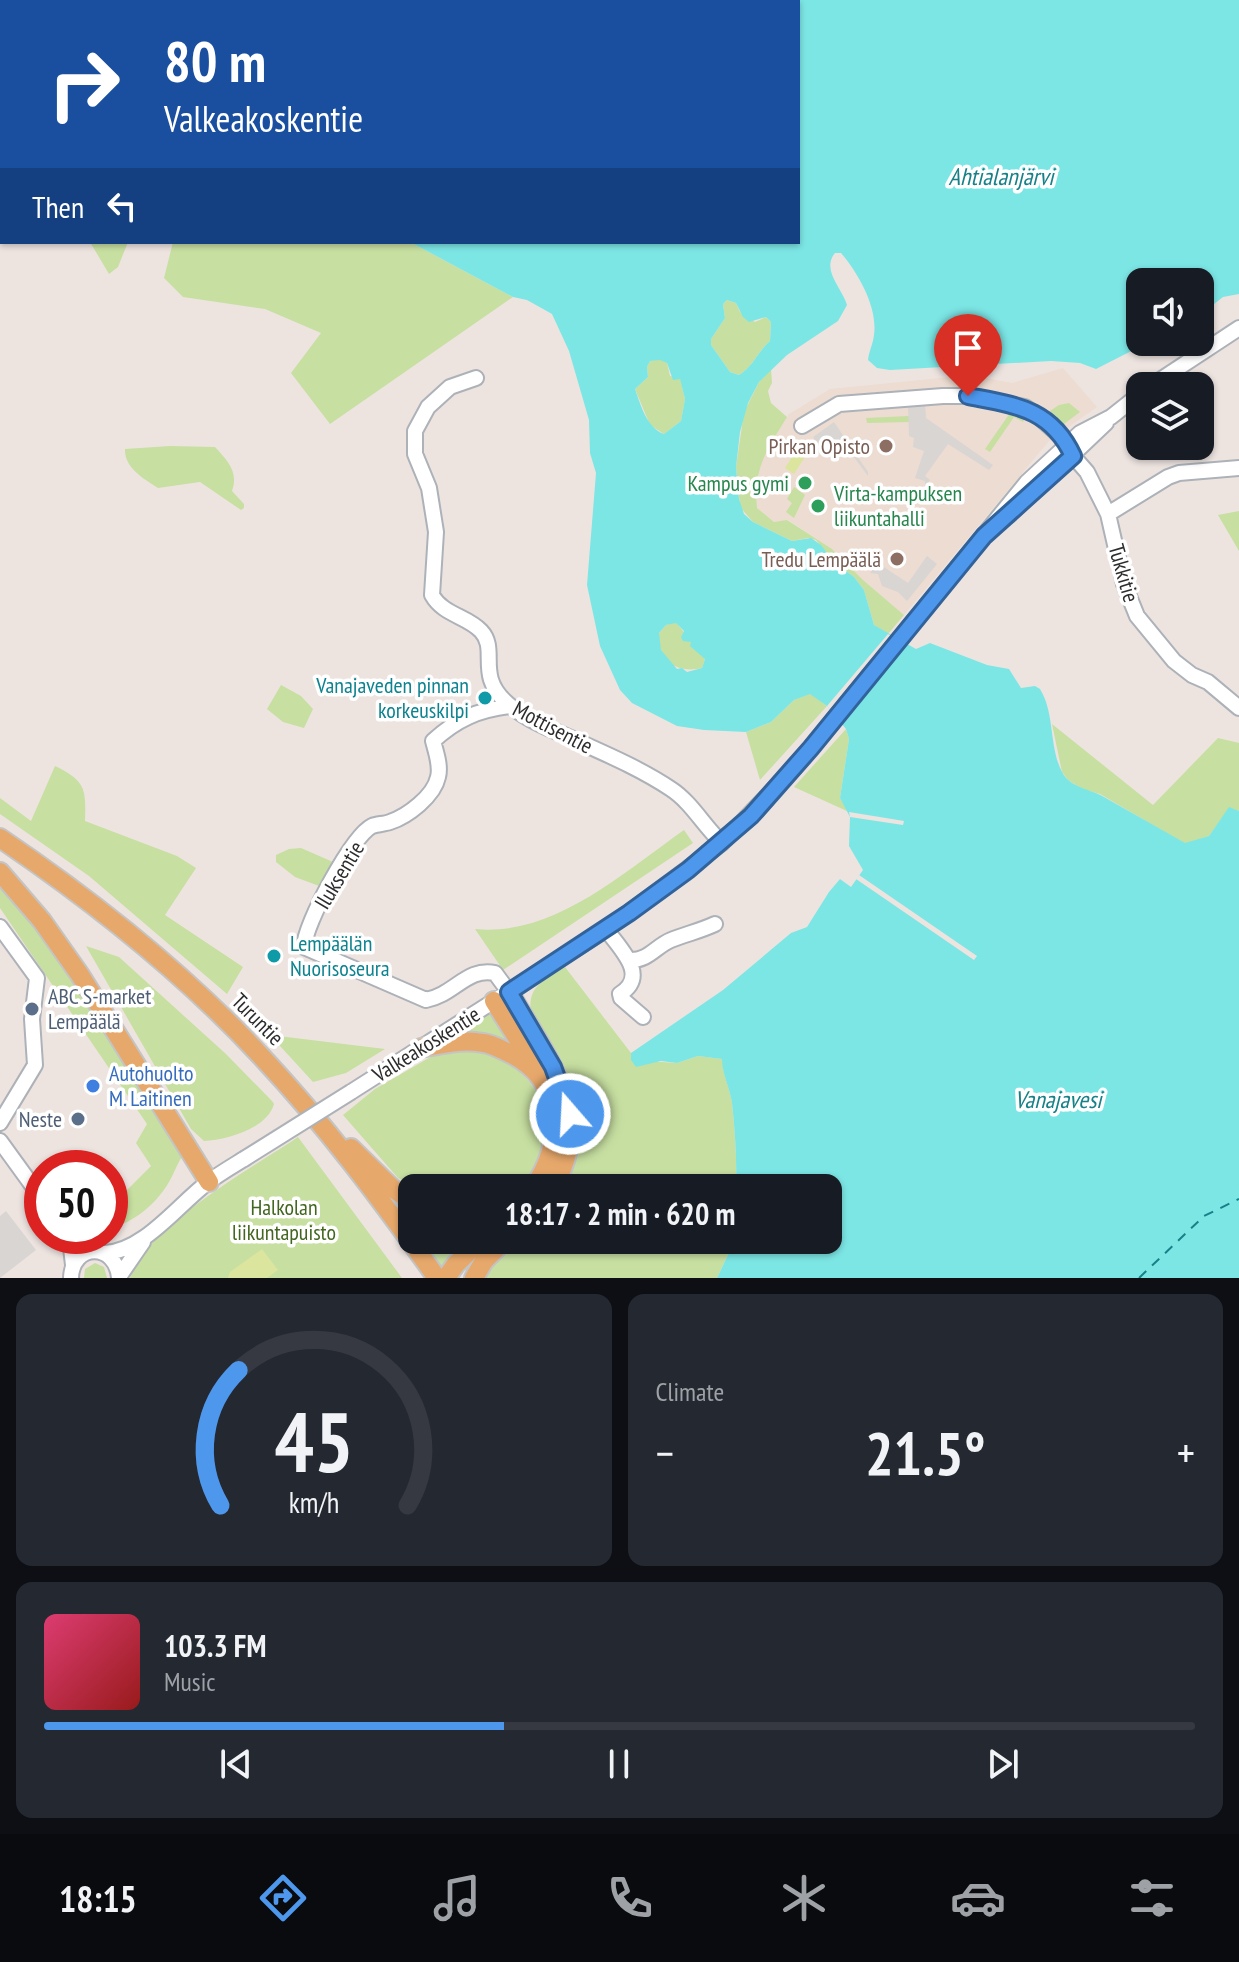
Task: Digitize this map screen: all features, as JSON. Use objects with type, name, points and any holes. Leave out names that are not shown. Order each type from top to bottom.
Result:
[{"type":"main road","name":"Turuntie","points":[[0,838],[92,905],[195,990],[290,1088],[390,1213],[437,1278]]},
{"type":"main road","points":[[0,872],[42,921],[80,975],[209,1182]]},
{"type":"main road","points":[[501,996],[553,1105],[555,1124],[549,1162],[542,1174]]},
{"type":"main road","points":[[501,996],[553,1067],[570,1114],[569,1154],[559,1174]]},
{"type":"main road","points":[[421,1048],[461,1042],[489,1044],[517,1057],[538,1073]]},
{"type":"main road","points":[[290,1088],[398,1192]]},
{"type":"main road","points":[[446,1278],[466,1254]]},
{"type":"main road","points":[[474,1278],[491,1254]]},
{"type":"street","points":[[1172,372],[1239,328]]},
{"type":"street","name":"Mottisentie","points":[[476,378],[450,387],[428,407],[415,431],[415,454],[429,488],[436,532],[437,556],[432,595],[447,611],[486,637],[490,661],[488,675],[495,692],[510,706],[672,790],[722,843]]},
{"type":"street","name":"Tukkitie","points":[[802,426],[839,404],[968,396],[1025,407],[1049,425],[1087,472],[1108,514],[1124,584],[1137,616],[1174,661],[1192,675],[1208,682],[1239,708]]},
{"type":"street","name":"Valkeakoskentie","points":[[128,1247],[209,1182],[606,929],[722,843],[778,786],[828,728],[984,536],[1070,449],[1126,405]]},
{"type":"street","points":[[1108,514],[1179,473],[1239,468]]},
{"type":"street","name":"Iluksentie","points":[[501,996],[495,973],[486,971],[476,972],[440,998],[426,1000],[304,947],[304,936],[358,839],[373,825],[392,822],[413,809],[435,785],[439,768],[433,741],[468,715],[510,706]]},
{"type":"street","points":[[630,960],[645,958],[666,943],[715,924]]},
{"type":"street","points":[[0,927],[37,978],[32,1019],[35,1065],[0,1123]]},
{"type":"street","points":[[606,929],[630,960],[633,971],[630,985],[620,994],[621,998],[643,1017]]},
{"type":"street","points":[[0,1141],[24,1175]]},
{"type":"street","points":[[0,1156],[24,1178]]},
{"type":"street","name":"Valkeakoskentie","points":[[119,1277],[153,1229]]},
{"type":"street","name":"Valkeakoskentie","points":[[70,1273],[84,1254]]},
{"type":"street","points":[[105,1254],[115,1262],[119,1277]]},
{"type":"shaded area","points":[[1063,368],[1097,407],[1049,441],[904,615],[832,549],[788,520],[774,522],[757,508],[755,484],[761,459],[789,414],[830,389],[970,375],[1012,383]]},
{"type":"shaded area","points":[[925,402],[926,418],[993,465],[989,470],[948,444],[925,476],[930,480],[925,486],[925,481],[915,478],[924,451],[913,447],[914,438],[909,436],[908,405]]},
{"type":"shaded area","points":[[834,422],[868,476],[845,445],[838,450],[825,441],[820,448],[813,437]]},
{"type":"shaded area","points":[[855,548],[908,583],[927,556],[937,564],[907,601],[898,592],[882,586],[878,574],[870,573],[873,569],[853,555]]},
{"type":"shaded area","points":[[6,1211],[24,1234],[24,1254],[31,1254],[0,1278],[0,1216]]},
{"type":"green space","points":[[91,244],[127,244],[118,267],[109,274]]},
{"type":"green space","points":[[172,244],[414,244],[513,297],[330,424],[291,373],[321,333],[265,309],[183,297],[164,278]]},
{"type":"green space","points":[[727,300],[736,303],[740,312],[755,322],[766,317],[771,322],[770,341],[739,375],[730,372],[711,345],[711,339],[725,318],[723,304]]},
{"type":"green space","points":[[660,359],[667,363],[670,376],[680,378],[685,399],[681,421],[664,434],[650,425],[635,389],[648,377],[650,361]]},
{"type":"green space","points":[[771,369],[772,383],[768,391],[771,403],[787,417],[759,470],[757,508],[774,522],[787,520],[832,549],[904,615],[888,634],[874,625],[864,590],[816,540],[792,541],[753,522],[740,507],[736,467],[744,412],[759,382]]},
{"type":"green space","points":[[1069,403],[1080,412],[1064,424],[1056,424],[1049,417],[1050,411]]},
{"type":"green space","points":[[1010,413],[1025,419],[1023,422],[1014,417],[990,452],[985,449]]},
{"type":"green space","points":[[909,416],[909,422],[867,423],[866,418]]},
{"type":"green space","points":[[799,446],[808,452],[794,474],[785,468]]},
{"type":"green space","points":[[215,447],[231,467],[234,478],[232,491],[244,508],[241,510],[200,482],[158,488],[136,472],[126,456],[125,449]]},
{"type":"green space","points":[[794,487],[805,495],[794,518],[786,512],[792,503],[787,499]]},
{"type":"green space","points":[[1239,511],[1239,551],[1218,515]]},
{"type":"green space","points":[[676,622],[705,659],[702,668],[677,667],[661,651],[659,633],[666,625]]},
{"type":"green space","points":[[281,685],[301,696],[313,709],[304,728],[283,722],[267,709]]},
{"type":"green space","points":[[810,693],[827,706],[760,780],[746,732],[771,722],[794,700]]},
{"type":"green space","points":[[1052,724],[1153,805],[1218,738],[1239,743],[1239,811],[1229,808],[1209,836],[1185,844],[1100,794],[1082,789],[1068,780],[1062,772]]},
{"type":"green space","points":[[846,729],[849,739],[840,798],[849,812],[794,787]]},
{"type":"green space","points":[[55,766],[73,776],[82,787],[85,821],[177,856],[196,868],[165,915],[243,967],[227,994],[89,876],[0,814],[0,798],[31,821]]},
{"type":"green space","points":[[684,830],[693,843],[503,970],[475,929],[504,929],[559,913],[612,882]]},
{"type":"green space","points":[[301,848],[333,862],[319,886],[295,877],[276,862],[276,855]]},
{"type":"green space","points":[[0,882],[69,971],[184,1154],[158,1197],[128,1221],[128,1189],[151,1166],[136,1143],[147,1124],[0,908]]},
{"type":"green space","points":[[86,946],[119,957],[226,1054],[272,1101],[274,1104],[270,1113],[245,1132],[204,1141],[191,1129]]},
{"type":"green space","points":[[565,967],[631,1053],[631,1060],[677,1063],[698,1056],[723,1059],[733,1114],[736,1174],[569,1174],[579,1138],[576,1098],[569,1076],[554,1048],[531,1014],[534,990]]},
{"type":"green space","points":[[494,1011],[525,1058],[457,1036]]},
{"type":"green space","points":[[270,1035],[385,1049],[346,1073],[313,1082]]},
{"type":"green space","points":[[471,1049],[496,1057],[516,1069],[531,1084],[541,1102],[545,1122],[544,1144],[531,1174],[398,1174],[398,1178],[343,1115],[375,1089],[434,1055]]},
{"type":"green space","name":"Halkolan liikuntapuisto","points":[[298,1137],[402,1278],[130,1278],[156,1239],[178,1219],[229,1181]]},
{"type":"green space","points":[[262,1249],[278,1270],[267,1278],[228,1278],[230,1272]]},
{"type":"green space","points":[[432,1254],[457,1254],[441,1268]]},
{"type":"green space","points":[[504,1254],[728,1254],[717,1278],[486,1278],[491,1267]]},
{"type":"green space","points":[[95,1263],[104,1267],[107,1278],[84,1278],[85,1269]]},
{"type":"water","points":[[800,0],[1239,0],[1239,294],[1223,297],[1214,304],[1214,268],[1126,268],[1126,354],[1096,369],[1080,363],[1051,361],[890,370],[877,368],[868,360],[874,324],[870,302],[847,261],[841,253],[835,253],[831,259],[831,272],[847,305],[838,321],[787,355],[759,382],[748,403],[740,432],[736,467],[739,499],[744,514],[753,522],[792,541],[811,538],[821,545],[864,590],[874,625],[916,649],[930,643],[987,665],[1009,669],[1021,688],[1035,686],[1040,689],[1048,709],[1058,762],[1070,782],[1104,797],[1185,843],[1209,836],[1229,807],[1239,811],[1239,1278],[717,1278],[728,1254],[842,1254],[842,1174],[736,1174],[732,1103],[722,1059],[698,1056],[677,1063],[661,1061],[636,1067],[631,1053],[723,990],[791,933],[807,927],[840,879],[851,887],[863,870],[849,846],[850,817],[840,798],[849,739],[846,729],[827,706],[810,694],[794,700],[771,722],[746,732],[677,726],[632,703],[620,690],[600,646],[587,585],[596,473],[590,453],[589,420],[569,351],[552,314],[527,300],[513,297],[414,244],[800,244]],"holes":[[[727,300],[736,303],[749,322],[766,317],[771,322],[770,341],[739,375],[730,372],[711,345],[711,339],[725,318],[723,304]],[[650,361],[667,363],[673,380],[680,379],[685,399],[681,421],[664,434],[649,422],[635,389],[648,377]],[[676,623],[684,631],[683,641],[691,642],[690,646],[705,659],[702,668],[687,672],[677,669],[661,650],[659,633],[666,625]]]},
{"type":"pier","points":[[888,634],[905,644],[841,723],[827,706]]},
{"type":"pier","points":[[849,812],[904,821],[903,825],[850,817]]},
{"type":"pier","points":[[859,875],[977,956],[974,960],[856,879]]},
{"type":"ferry route","points":[[1139,1278],[1204,1216],[1239,1199]]},
{"type":"place","name":"Pirkan Opisto","points":[[886,446]]},
{"type":"place","name":"Kampus gymi","points":[[805,483]]},
{"type":"place","name":"Virta-kampuksen liikuntahalli","points":[[818,506]]},
{"type":"place","name":"Tredu Lempäälä","points":[[897,559]]},
{"type":"place","name":"Vanajaveden pinnan korkeuskilpi","points":[[485,698]]},
{"type":"place","name":"Lempäälän Nuorisoseura","points":[[274,956]]},
{"type":"place","name":"ABC S-market Lempäälä","points":[[32,1009]]},
{"type":"place","name":"Autohuolto M. Laitinen","points":[[93,1086]]},
{"type":"place","name":"Neste","points":[[78,1119]]},
{"type":"route","points":[[570,1114],[553,1067],[509,992],[629,913],[722,843],[751,816],[811,748],[984,536],[1073,456],[1068,443],[1025,407],[968,396]]},
{"type":"water label","name":"Ahtialanjärvi","points":[[1001,176]]},
{"type":"water label","name":"Vanajavesi","points":[[1058,1099]]}]
